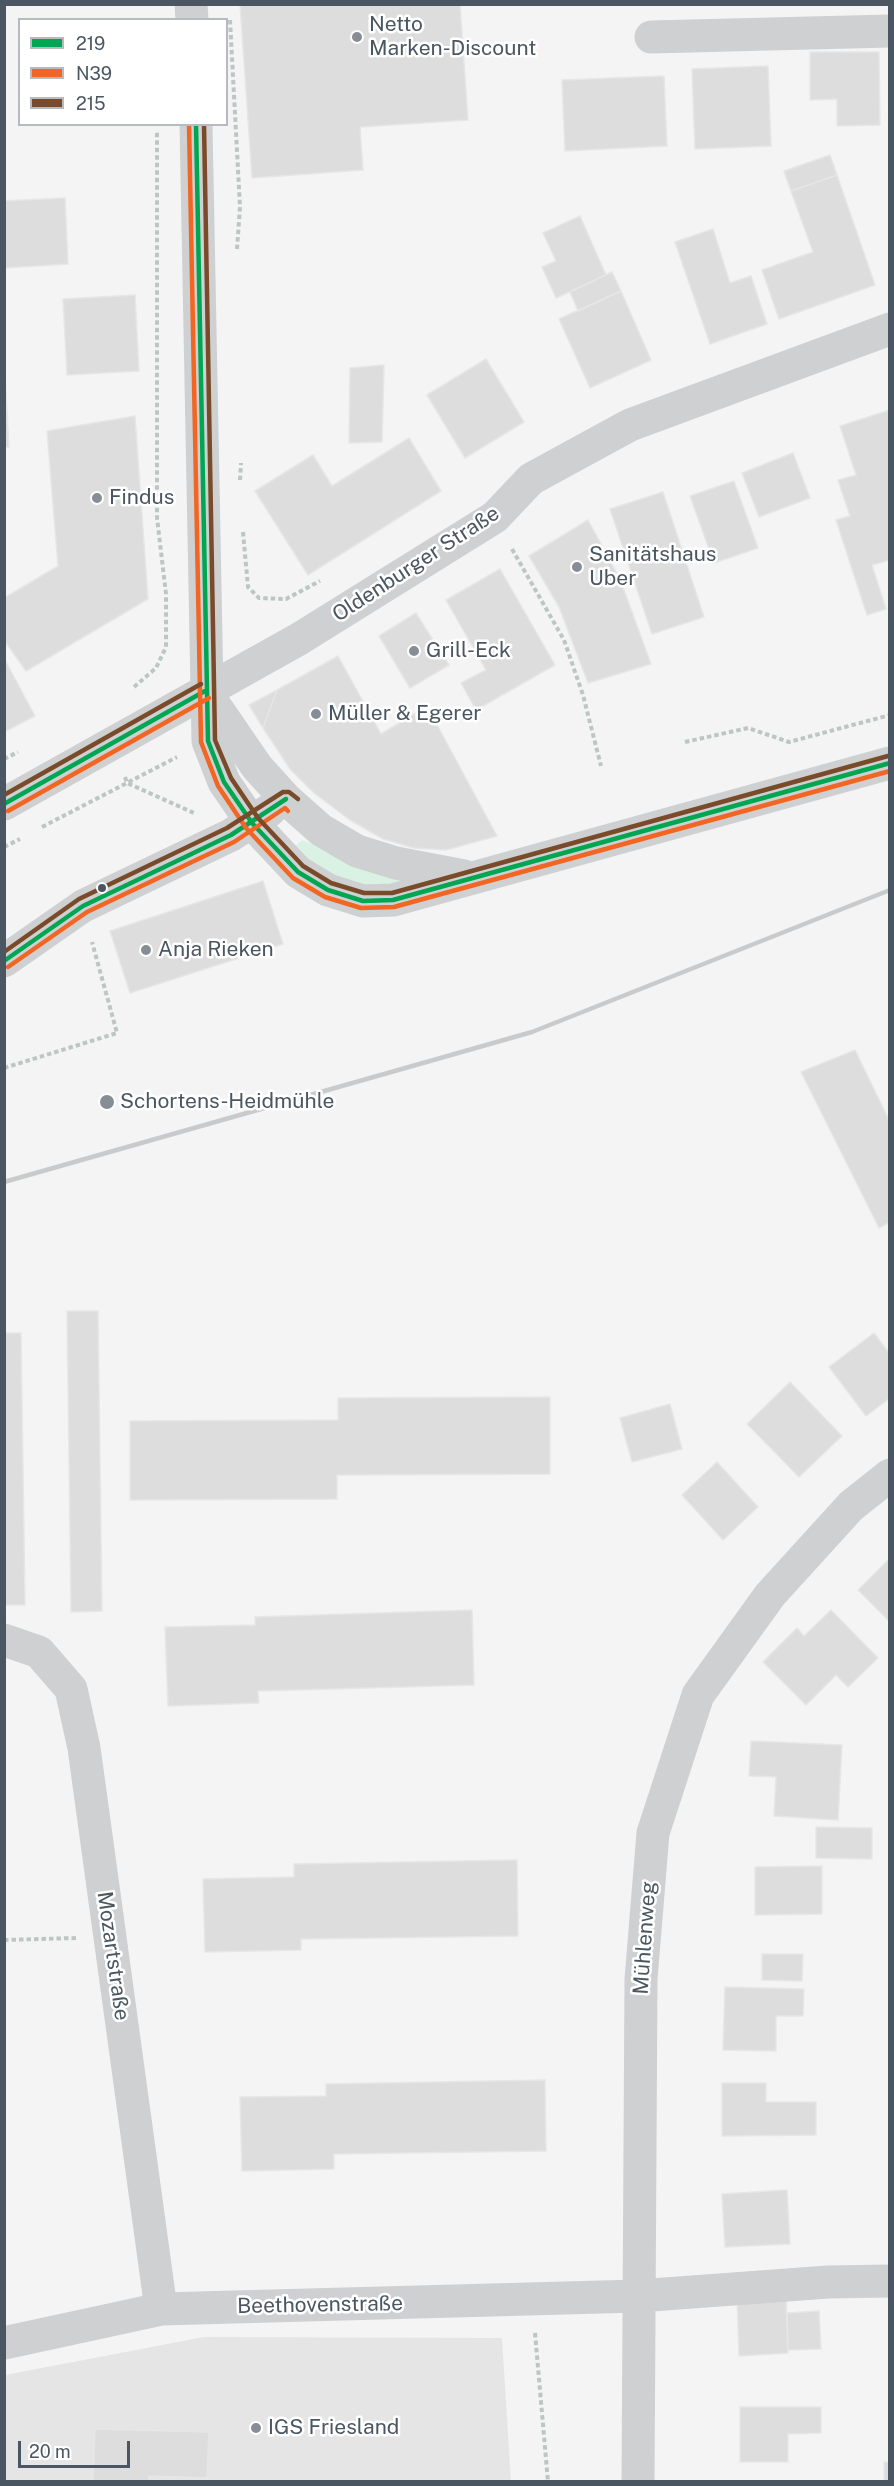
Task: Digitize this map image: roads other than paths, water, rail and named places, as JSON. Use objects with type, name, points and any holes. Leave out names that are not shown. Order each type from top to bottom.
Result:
[{"type":"street","points":[[651,37],[890,31]]},
{"type":"street","points":[[196,126],[205,691],[208,741],[224,782],[252,823],[298,872],[328,890],[363,901],[393,900],[890,763]]},
{"type":"street","name":"Oldenburger Straße","points":[[4,804],[299,639],[495,517],[531,479],[630,425],[890,329]]},
{"type":"street","points":[[205,691],[257,766],[286,799],[321,830],[357,851],[396,863],[476,877]]},
{"type":"street","points":[[4,961],[83,906],[252,823],[286,799]]},
{"type":"street","name":"Mühlenweg","points":[[638,2481],[641,1980],[652,1833],[698,1695],[770,1595],[851,1506],[890,1475]]},
{"type":"street","name":"Mozartstraße","points":[[4,1640],[39,1652],[71,1689],[84,1748],[161,2309]]},
{"type":"street","name":"Beethovenstraße","points":[[4,2343],[161,2309],[538,2300],[638,2296],[828,2282],[890,2281]]},
{"type":"railway","points":[[4,1182],[532,1032],[890,890]]},
{"type":"place","name":"Netto Marken-Discount","points":[[357,37]]},
{"type":"place","name":"Findus","points":[[97,498]]},
{"type":"place","name":"Sanitätshaus Uber","points":[[577,567]]},
{"type":"place","name":"Grill-Eck","points":[[414,651]]},
{"type":"place","name":"Müller & Egerer","points":[[316,714]]},
{"type":"place","name":"Anja Rieken","points":[[146,950]]},
{"type":"place","name":"Schortens-Heidmühle","points":[[107,1102]]},
{"type":"place","name":"IGS Friesland","points":[[256,2428]]}]
